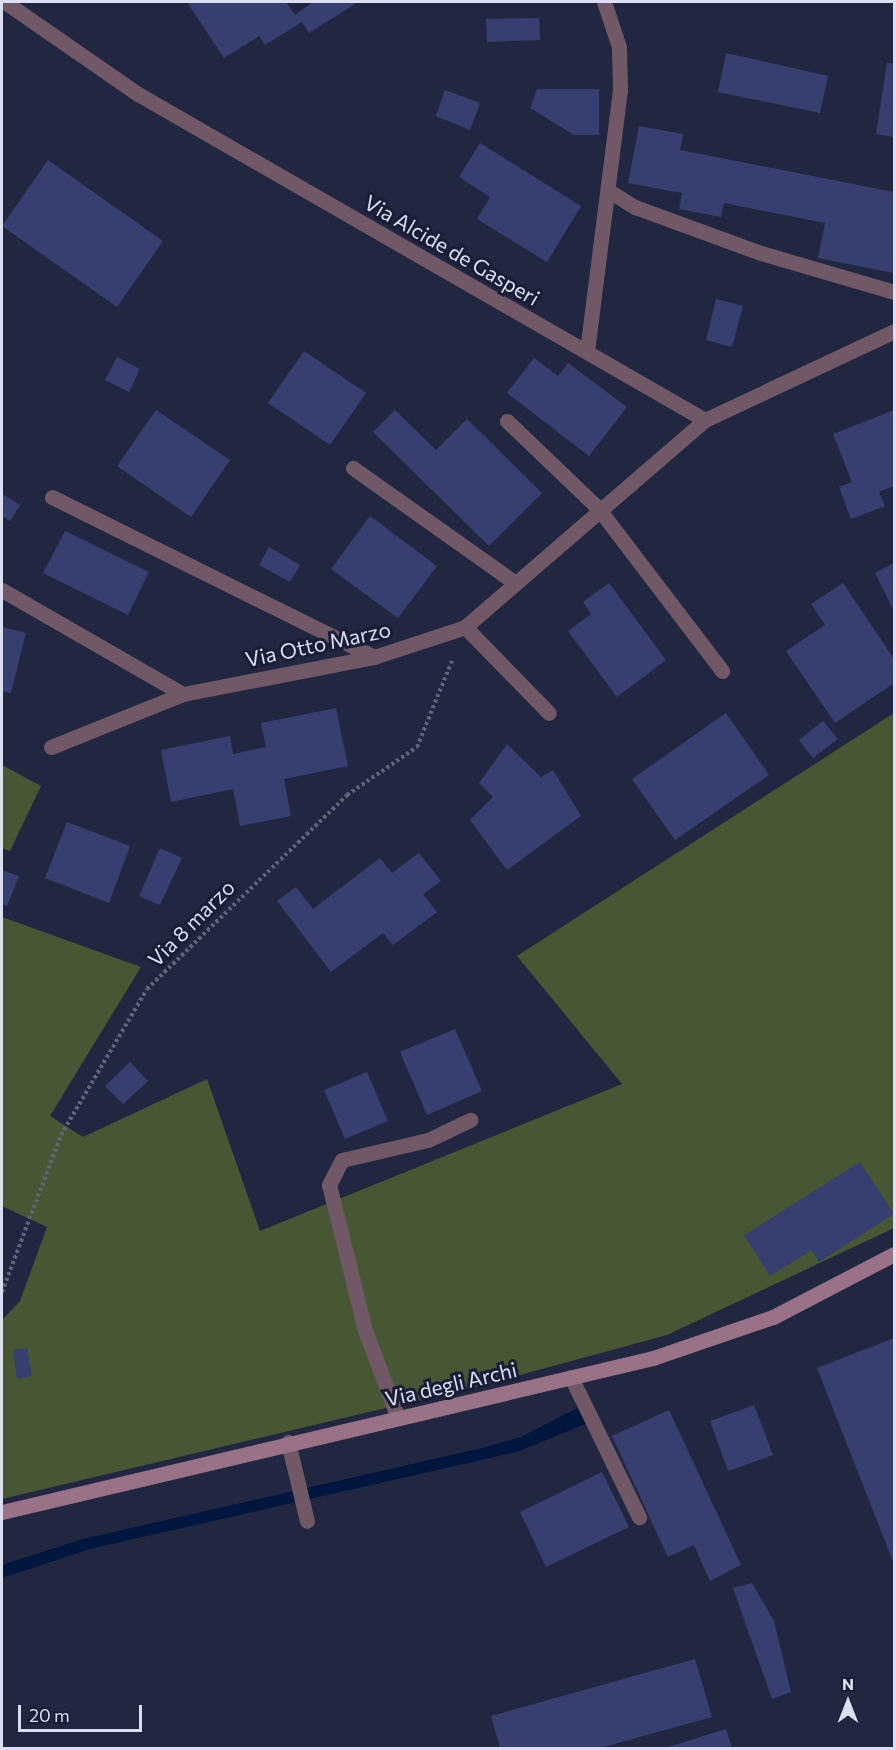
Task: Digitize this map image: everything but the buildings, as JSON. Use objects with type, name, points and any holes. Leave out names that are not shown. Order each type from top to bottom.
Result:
[{"type":"main road","name":"Via degli Archi","points":[[2,1512],[288,1442],[653,1358],[773,1317],[894,1254]]},
{"type":"street","name":"Via Alcide de Gasperi","points":[[5,2],[138,94],[705,420]]},
{"type":"street","points":[[587,351],[609,191],[620,46],[604,2]]},
{"type":"street","points":[[609,191],[635,207],[761,253],[894,292]]},
{"type":"street","points":[[705,420],[894,331]]},
{"type":"street","name":"Via Otto Marzo","points":[[51,747],[183,694],[374,657],[465,627],[598,508],[705,420]]},
{"type":"street","points":[[507,421],[598,508],[722,671]]},
{"type":"street","points":[[354,468],[514,582]]},
{"type":"street","points":[[52,497],[374,657]]},
{"type":"street","points":[[2,590],[183,694]]},
{"type":"street","points":[[465,627],[549,713]]},
{"type":"street","points":[[398,1418],[366,1330],[330,1185],[342,1160],[429,1140],[470,1120]]},
{"type":"street","points":[[572,1377],[639,1517]]},
{"type":"street","points":[[288,1442],[307,1521]]},
{"type":"path","name":"Via 8 marzo","points":[[2,1292],[60,1136],[147,989],[347,795],[417,747],[465,627]]},
{"type":"green space","points":[[894,713],[894,1228],[667,1335],[487,1384],[2,1499],[2,1320],[20,1301],[47,1227],[2,1206],[2,917],[141,967],[50,1116],[83,1137],[207,1079],[260,1231],[622,1084],[517,956]]},
{"type":"green space","points":[[2,765],[41,786],[10,851],[2,848]]},
{"type":"water","points":[[583,1405],[590,1422],[517,1452],[90,1549],[2,1578],[2,1565],[83,1539],[482,1448],[521,1437]]}]
